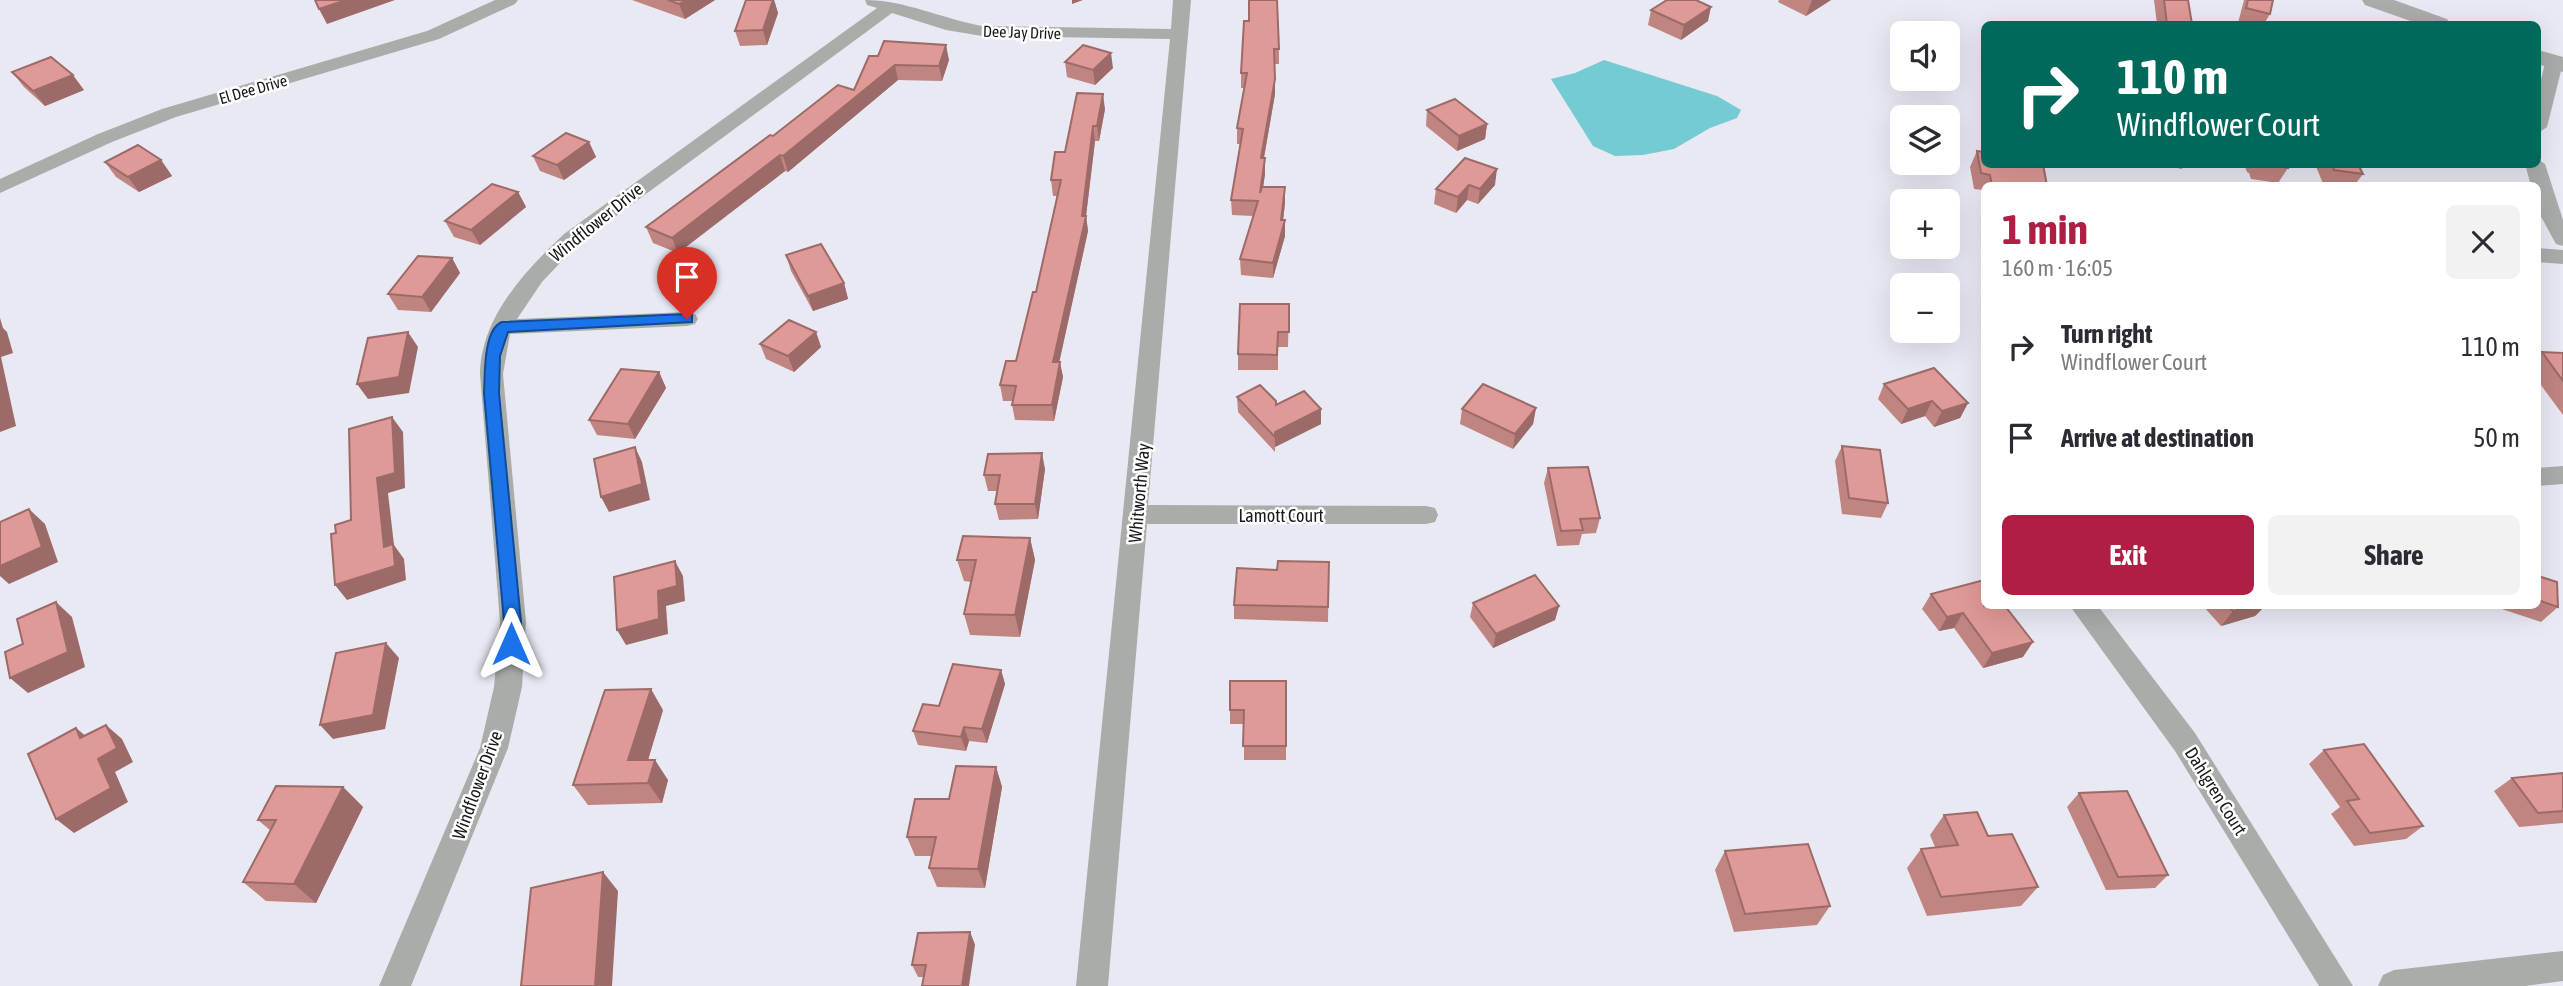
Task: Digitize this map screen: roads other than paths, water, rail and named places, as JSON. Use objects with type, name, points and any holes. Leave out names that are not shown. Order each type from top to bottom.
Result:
[{"type":"street","name":"El Dee Drive","points":[[0,187],[104,138],[169,113],[433,35],[509,0]]},
{"type":"street","name":"Whitworth Way","points":[[1092,986],[1182,0]]},
{"type":"street","points":[[2373,0],[2431,21]]},
{"type":"street","name":"Dee Jay Drive","points":[[879,3],[953,26],[982,31],[1180,34]]},
{"type":"street","name":"Windflower Drive","points":[[395,986],[494,748],[508,687],[513,622],[492,393],[492,356],[502,327],[522,292],[544,264],[571,239],[879,3]]},
{"type":"street","points":[[2541,113],[2552,62]]},
{"type":"street","points":[[2541,185],[2549,213],[2563,239]]},
{"type":"street","points":[[2541,255],[2563,257]]},
{"type":"street","points":[[502,327],[687,319]]},
{"type":"street","points":[[2541,477],[2563,475]]},
{"type":"street","name":"Lamott Court","points":[[1137,514],[1426,515]]},
{"type":"street","name":"Dahlgren Court","points":[[2085,609],[2185,742],[2337,986]]},
{"type":"street","points":[[2394,986],[2563,966]]},
{"type":"water","points":[[1604,60],[1717,96],[1741,110],[1737,118],[1710,128],[1674,149],[1643,155],[1615,156],[1593,146],[1551,79],[1575,73]]}]
